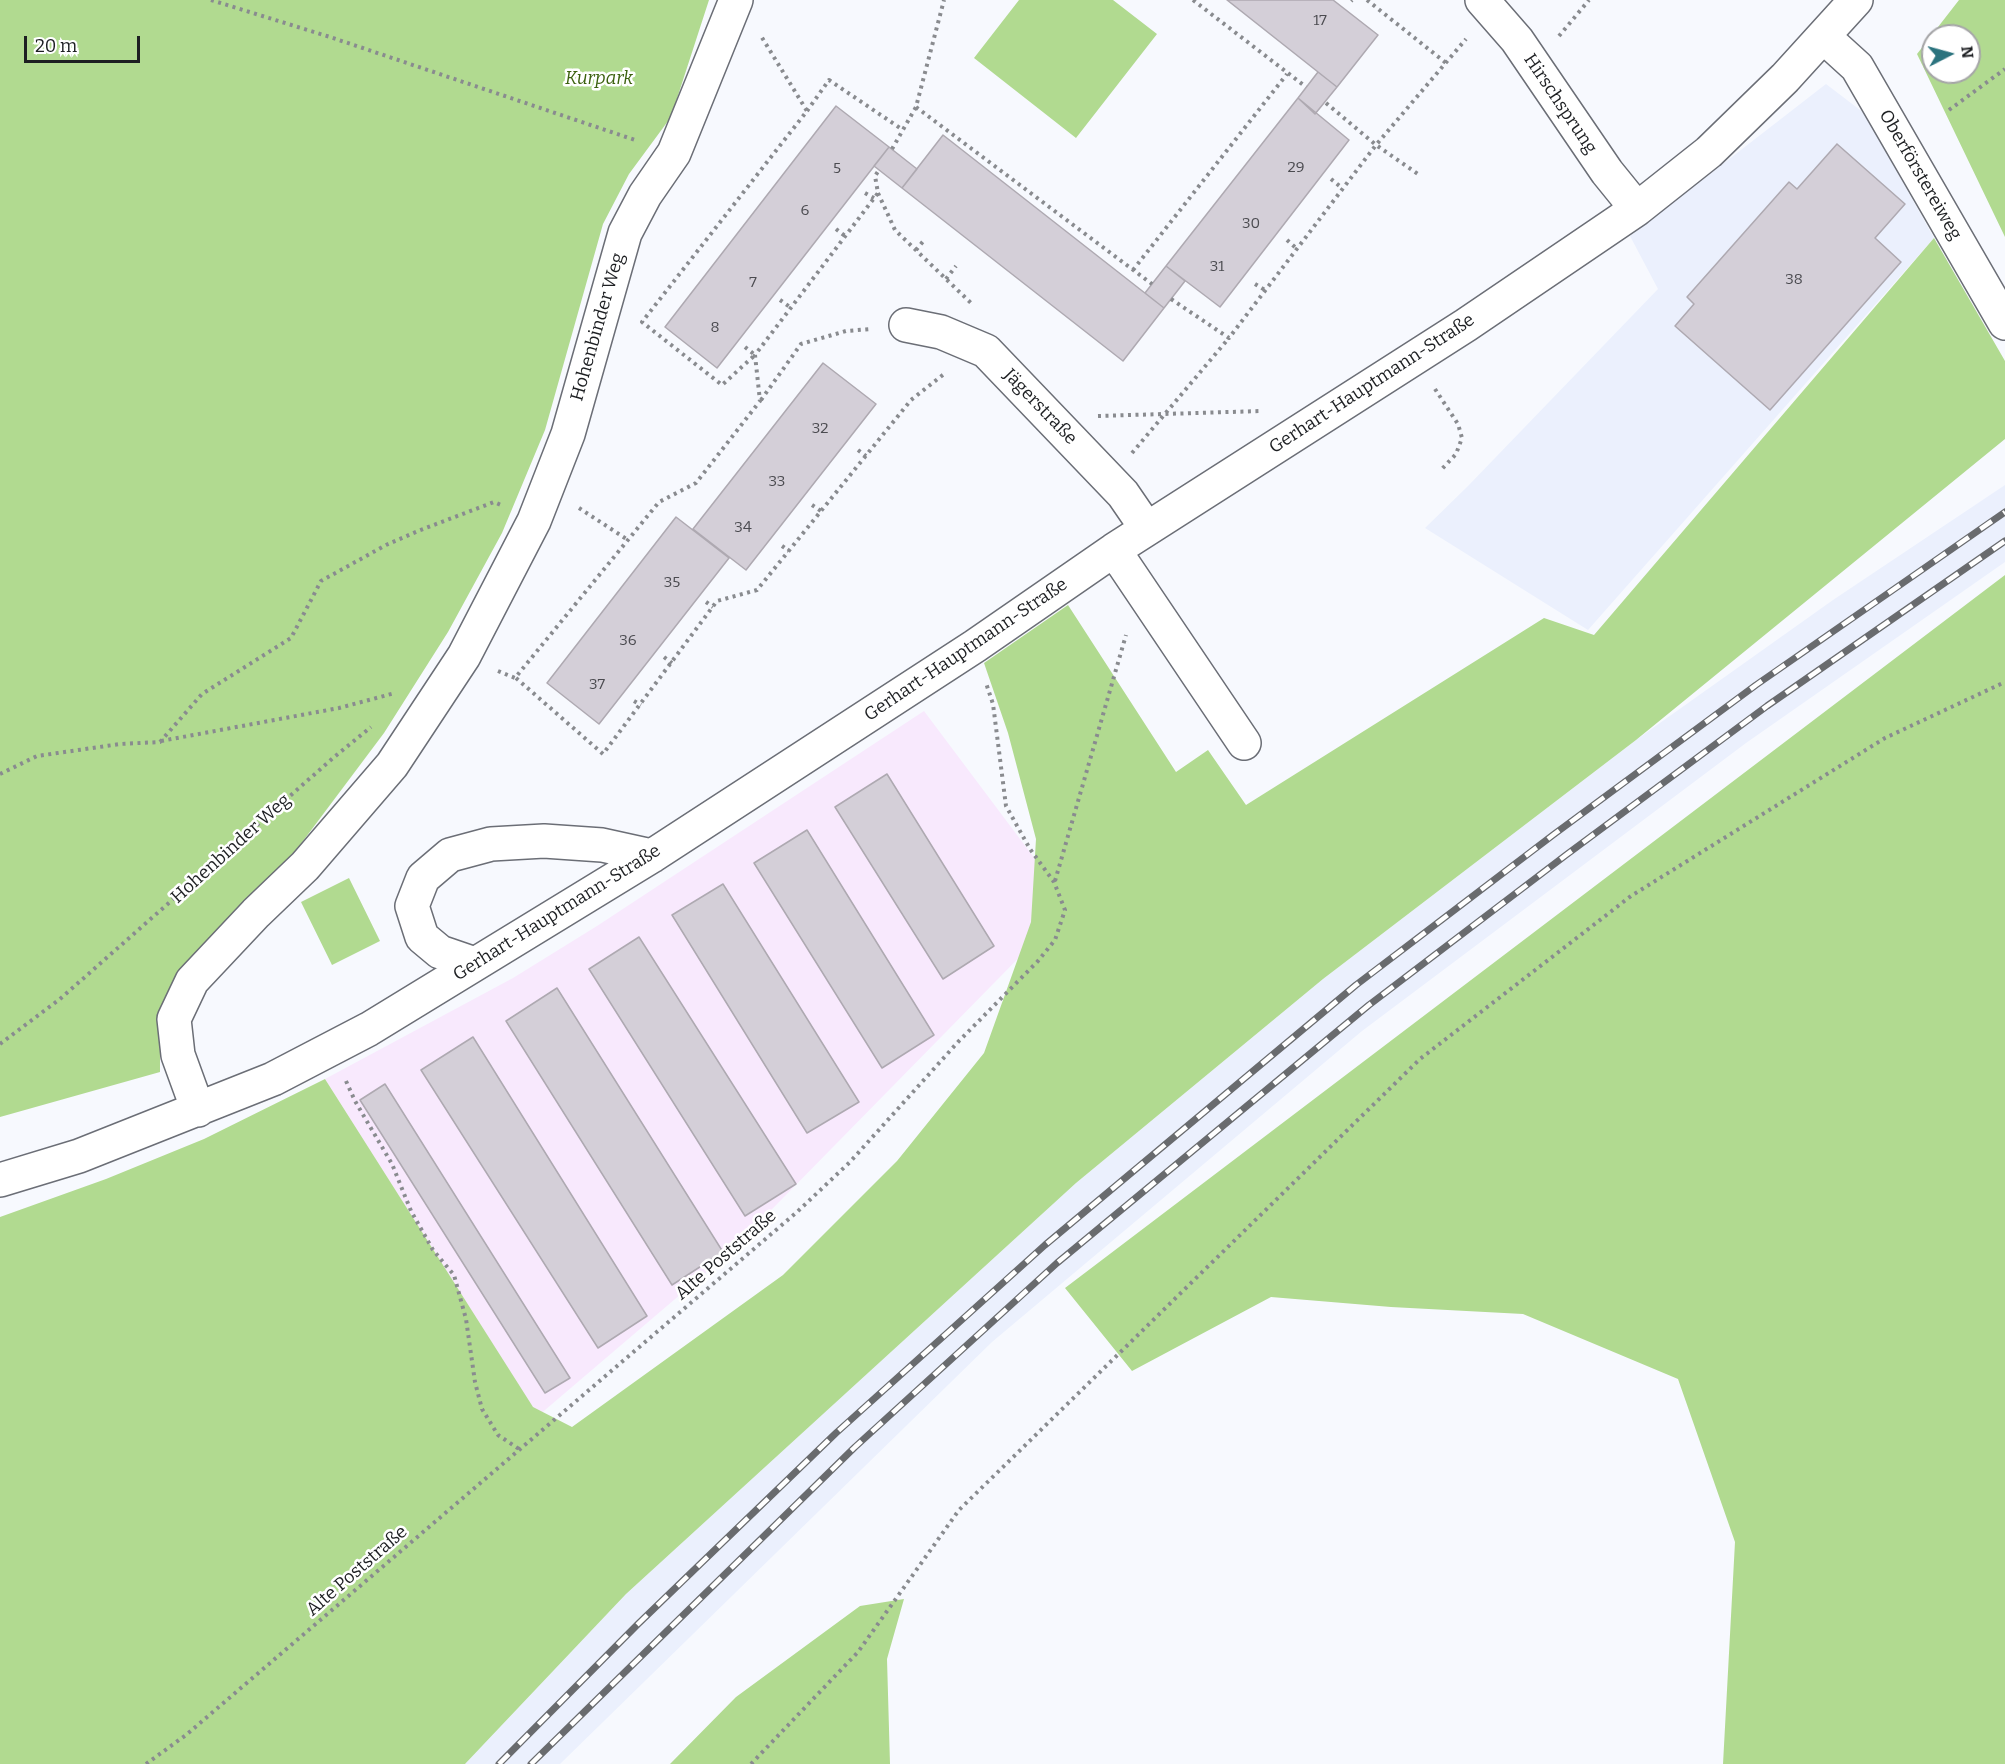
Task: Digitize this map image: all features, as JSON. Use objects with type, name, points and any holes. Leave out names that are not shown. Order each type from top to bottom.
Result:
[{"type":"street","name":"Hohenbinder Weg","points":[[198,1110],[178,1055],[174,1019],[192,981],[256,913],[305,866],[392,765],[464,656],[534,520],[568,434],[625,233],[645,195],[674,153],[736,0]]},
{"type":"street","name":"Gerhart-Hauptmann-Straße","points":[[0,1180],[79,1156],[273,1079],[369,1029],[652,856],[975,646],[1114,550],[1414,358],[1637,209],[1709,152],[1824,38],[1856,0]]},
{"type":"street","name":"Hirschsprung","points":[[1487,4],[1532,61],[1607,172],[1637,209]]},
{"type":"street","name":"Oberförstereiweg","points":[[1824,38],[1857,66],[2005,323]]},
{"type":"street","name":"Jägerstraße","points":[[906,325],[942,332],[986,351],[1123,494],[1147,529]]},
{"type":"street","points":[[1114,550],[1244,742]]},
{"type":"street","points":[[475,964],[440,952],[422,936],[411,906],[423,878],[450,855],[491,844],[544,842],[602,845],[652,856]]},
{"type":"path","points":[[211,0],[330,37],[674,153]]},
{"type":"path","points":[[1193,0],[1306,87]]},
{"type":"path","points":[[1366,0],[1446,63]]},
{"type":"path","points":[[1532,61],[1554,42],[1589,0]]},
{"type":"path","points":[[892,149],[916,107],[944,1]]},
{"type":"path","points":[[1131,454],[1228,338],[1376,145],[1446,63],[1487,4]]},
{"type":"path","points":[[758,30],[807,111]]},
{"type":"path","points":[[1949,110],[2005,69]]},
{"type":"path","points":[[1133,270],[1287,74]]},
{"type":"path","points":[[878,193],[755,355],[722,385],[642,322],[829,80],[903,130]]},
{"type":"path","points":[[1326,102],[1376,145],[1418,174]]},
{"type":"path","points":[[916,107],[1152,284]]},
{"type":"path","points":[[879,170],[875,176],[878,193],[895,230]]},
{"type":"path","points":[[1331,179],[1342,188]]},
{"type":"path","points":[[865,193],[874,198]]},
{"type":"path","points":[[837,229],[845,236]]},
{"type":"path","points":[[916,250],[925,239]]},
{"type":"path","points":[[1287,240],[1296,248]]},
{"type":"path","points":[[946,279],[956,266]]},
{"type":"path","points":[[1255,284],[1265,290]]},
{"type":"path","points":[[1171,299],[1228,338]]},
{"type":"path","points":[[780,300],[790,307]]},
{"type":"path","points":[[515,678],[659,502],[696,483],[801,344],[846,331],[906,325]]},
{"type":"path","points":[[745,347],[755,355],[760,401]]},
{"type":"path","points":[[464,656],[515,678],[603,754],[717,601],[758,590],[911,400],[978,347]]},
{"type":"path","points":[[1414,358],[1458,424],[1462,438],[1456,454],[1441,470]]},
{"type":"path","points":[[1050,419],[1167,413],[1273,411]]},
{"type":"path","points":[[858,450],[866,456]]},
{"type":"path","points":[[547,487],[628,540]]},
{"type":"path","points":[[160,742],[202,694],[291,638],[321,581],[387,545],[494,502],[534,520]]},
{"type":"path","points":[[812,505],[821,511]]},
{"type":"path","points":[[782,546],[789,551]]},
{"type":"path","points":[[1054,882],[1140,588]]},
{"type":"path","points":[[706,602],[713,607]]},
{"type":"path","name":"Alte Poststraße","points":[[146,1764],[195,1728],[797,1212],[850,1162],[958,1042],[1038,961],[1055,940],[1065,910],[1054,882],[1030,849],[1006,806],[993,704],[975,646]]},
{"type":"path","points":[[664,657],[672,663]]},
{"type":"path","points":[[751,1764],[858,1652],[959,1510],[1420,1059],[1631,897],[1885,738],[2005,682]]},
{"type":"path","points":[[0,774],[37,756],[120,744],[160,742],[339,708],[401,692]]},
{"type":"path","points":[[634,701],[641,705]]},
{"type":"path","name":"Hohenbinder Weg","points":[[0,1044],[60,999],[333,758],[377,722]]},
{"type":"path","points":[[332,1048],[355,1101],[392,1164],[411,1211],[433,1250],[454,1275],[466,1319],[474,1382],[482,1409],[498,1435],[519,1449]]},
{"type":"shaded area","points":[[1826,84],[1864,113],[1934,238],[1588,630],[1425,528],[1658,289],[1630,236]]},
{"type":"shaded area","points":[[2005,485],[2005,562],[1746,743],[1362,1031],[992,1342],[560,1764],[465,1764],[626,1594],[1076,1183],[1323,979],[1636,740],[1833,600]]},
{"type":"shaded area","points":[[924,711],[1047,875],[1049,927],[729,1253],[538,1416],[325,1079],[513,978],[597,926]]},
{"type":"green space","name":"Kurpark","points":[[0,0],[709,0],[671,117],[629,174],[603,224],[545,430],[502,533],[448,632],[384,733],[300,845],[233,921],[160,1023],[160,1072],[0,1117]]},
{"type":"green space","points":[[1019,0],[1113,0],[1157,34],[1076,138],[974,58]]},
{"type":"green space","points":[[1959,0],[2005,0],[2005,237],[1931,84],[1981,84],[1981,24],[1940,24]]},
{"type":"green space","points":[[1921,49],[1921,62],[1917,54]]},
{"type":"green space","points":[[1934,238],[2005,361],[2005,439],[1636,740],[1323,979],[1076,1183],[626,1594],[465,1764],[0,1764],[0,1217],[106,1179],[204,1139],[325,1079],[533,1407],[572,1427],[783,1275],[897,1161],[984,1053],[1031,922],[1036,839],[1008,733],[984,663],[1068,605],[1176,772],[1208,750],[1246,805],[1544,618],[1594,635]]},
{"type":"green space","points":[[2005,575],[2005,1764],[1723,1764],[1735,1542],[1678,1379],[1523,1314],[1391,1307],[1271,1297],[1132,1371],[1065,1288]]},
{"type":"green space","points":[[349,878],[380,941],[332,965],[301,902]]},
{"type":"green space","points":[[904,1599],[887,1659],[890,1764],[670,1764],[736,1697],[860,1606]]},
{"type":"building","points":[[1227,0],[1333,0],[1378,35],[1337,87]]},
{"type":"building","points":[[1318,72],[1337,87],[1315,114],[1298,98]]},
{"type":"building","points":[[1298,98],[1349,140],[1220,307],[1166,266]]},
{"type":"building","points":[[836,106],[889,147],[717,368],[665,327]]},
{"type":"building","points":[[943,135],[1164,308],[1123,361],[902,188]]},
{"type":"building","points":[[1837,144],[1905,204],[1875,238],[1901,262],[1770,410],[1675,326],[1694,304],[1687,297],[1789,182],[1797,189]]},
{"type":"building","points":[[889,147],[917,169],[902,188],[874,166]]},
{"type":"building","points":[[1166,266],[1185,281],[1164,308],[1145,293]]},
{"type":"building","points":[[823,363],[876,404],[746,570],[693,529]]},
{"type":"building","points":[[676,517],[729,558],[599,724],[547,683]]},
{"type":"building","points":[[887,774],[994,946],[943,979],[835,807]]},
{"type":"building","points":[[807,830],[934,1035],[882,1068],[754,863]]},
{"type":"building","points":[[723,884],[859,1102],[807,1133],[672,915]]},
{"type":"building","points":[[639,937],[796,1184],[745,1216],[589,969]]},
{"type":"building","points":[[557,988],[723,1252],[672,1285],[506,1021]]},
{"type":"building","points":[[473,1037],[647,1316],[598,1348],[421,1070]]},
{"type":"building","points":[[385,1084],[570,1378],[545,1393],[360,1100]]},
{"type":"railway","points":[[499,1764],[638,1624],[836,1433],[1045,1245],[1356,985],[1553,835],[1756,685],[2005,512]]},
{"type":"railway","points":[[531,1764],[855,1447],[1057,1263],[1369,1005],[1767,706],[2005,541]]}]
